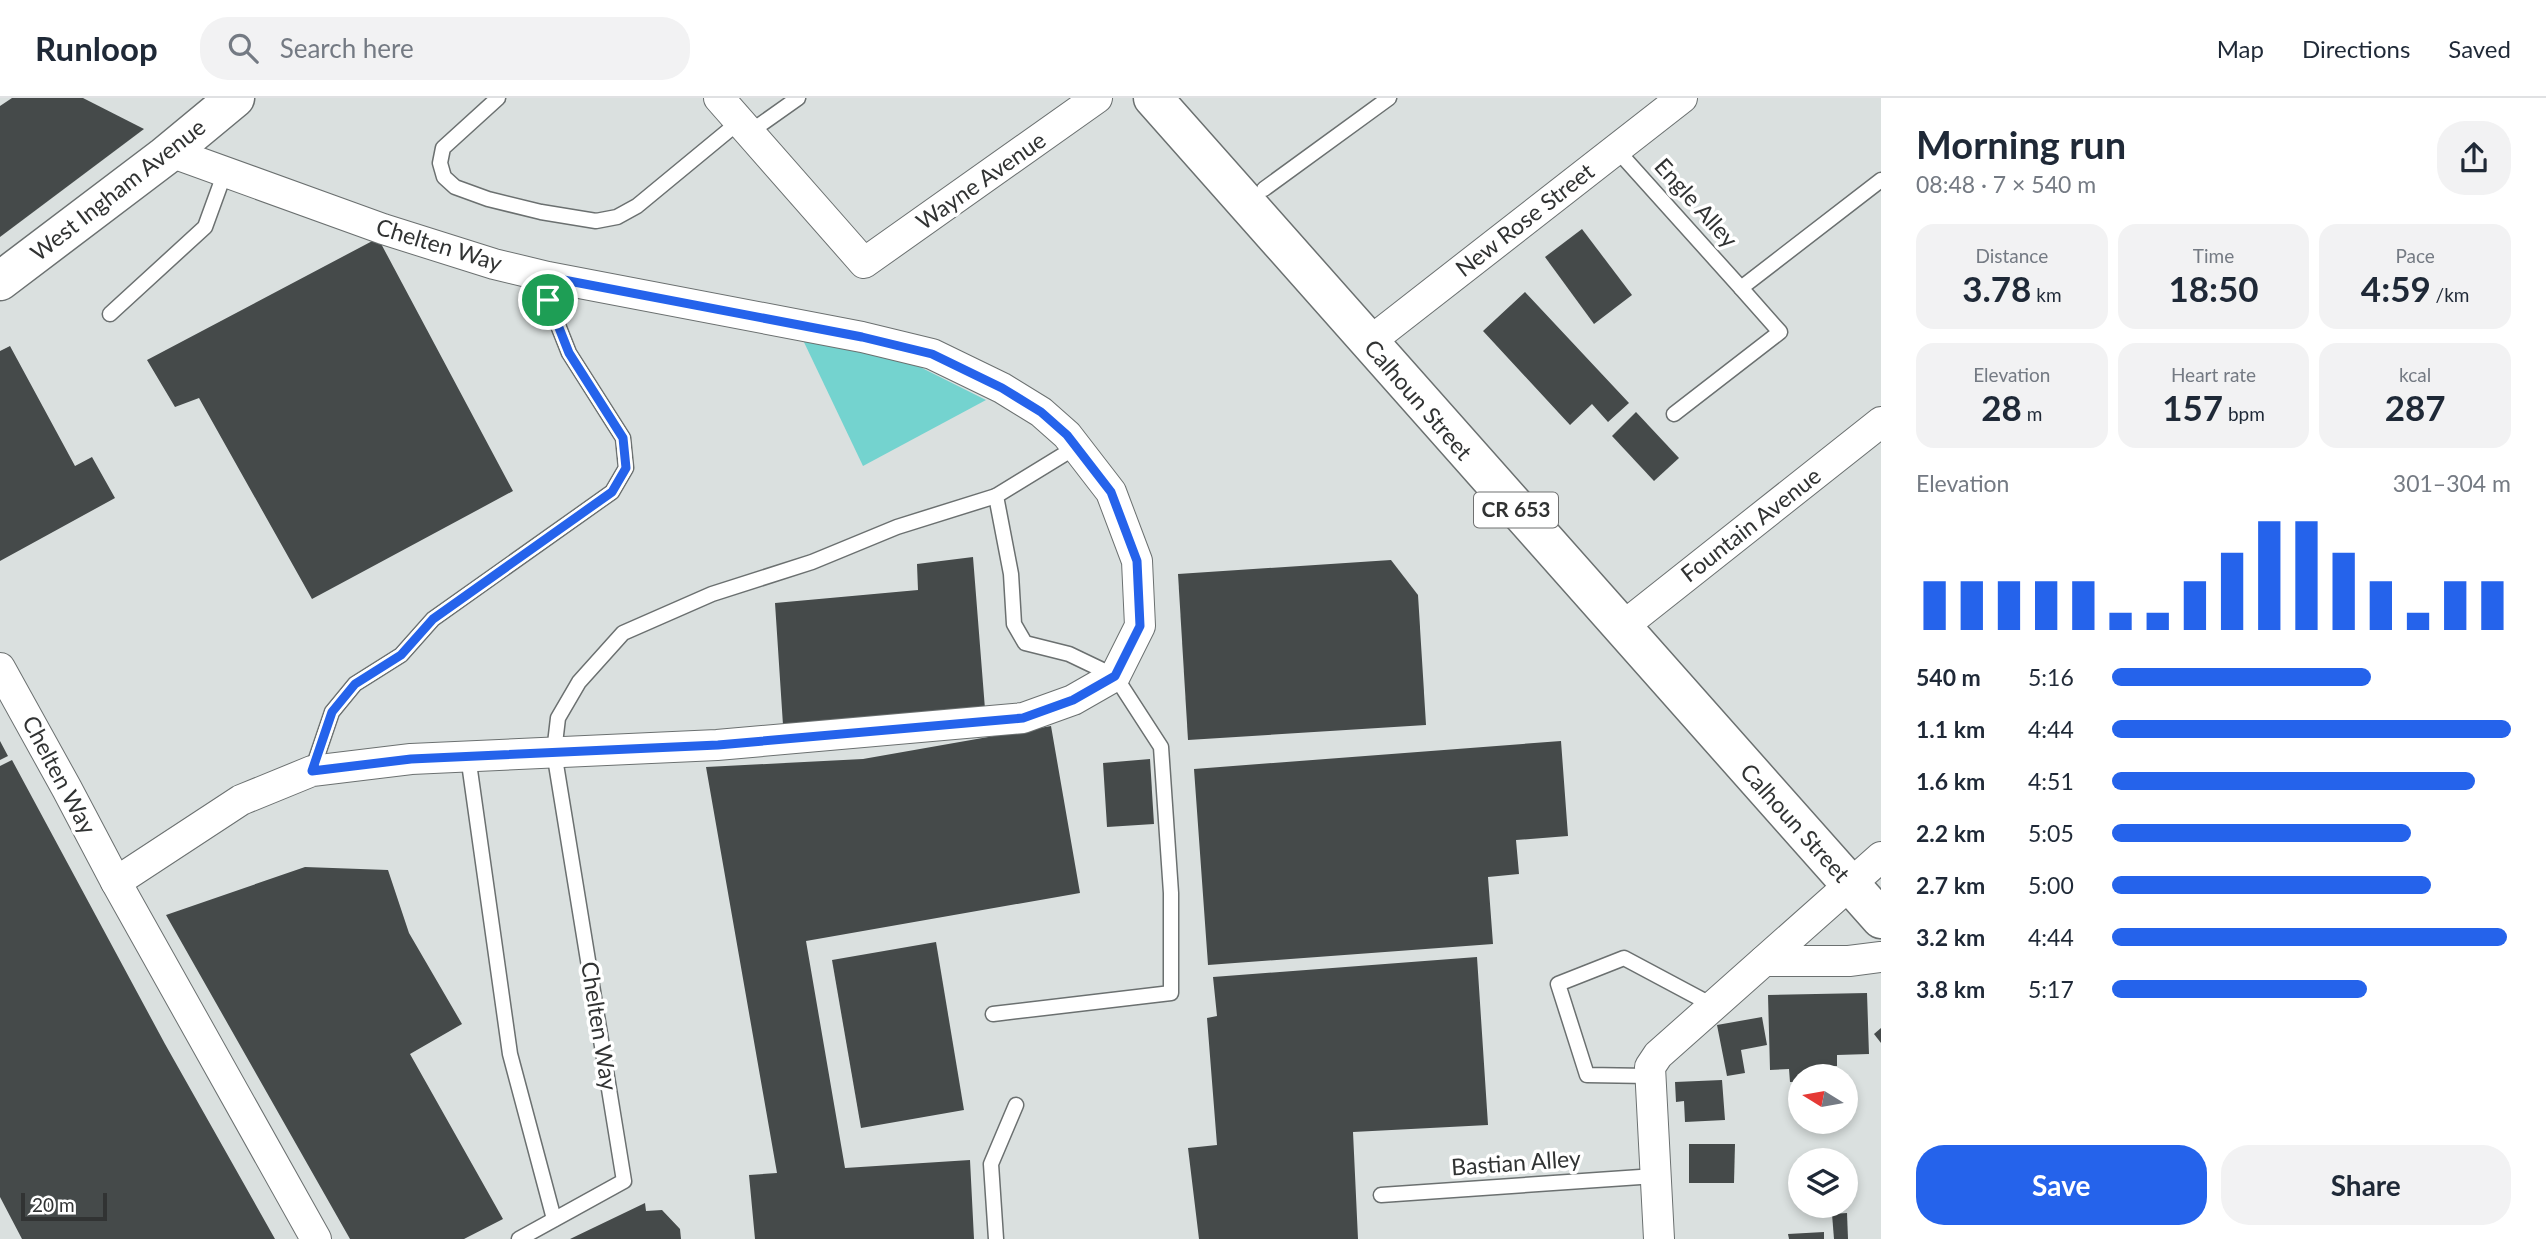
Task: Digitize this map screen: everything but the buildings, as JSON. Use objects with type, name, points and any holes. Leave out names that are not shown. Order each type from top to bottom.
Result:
[{"type":"main road","name":"Calhoun Street","points":[[1153,98],[1881,919]]},
{"type":"main road","name":"West Ingham Avenue","points":[[0,281],[170,152],[217,103]]},
{"type":"street","points":[[719,98],[745,127]]},
{"type":"street","name":"Wayne Avenue","points":[[745,127],[864,263],[1097,98]]},
{"type":"street","name":"New Rose Street","points":[[1368,343],[1682,98]]},
{"type":"street","name":"Chelten Way","points":[[170,152],[383,229],[494,264],[548,277],[862,337],[932,354],[1002,388],[1041,412],[1067,435],[1111,492],[1137,561],[1140,626],[1115,676]]},
{"type":"street","name":"Fountain Avenue","points":[[1621,628],[1881,422]]},
{"type":"street","name":"Chelten Way","points":[[0,668],[116,882],[316,1239]]},
{"type":"street","points":[[116,882],[242,800],[312,771],[398,760],[718,745],[1023,718],[1073,700],[1115,676]]},
{"type":"street","points":[[1659,1239],[1650,1067],[1658,1055],[1881,858]]},
{"type":"street","points":[[1764,961],[1849,961],[1881,957]]},
{"type":"lane","points":[[498,98],[443,148],[440,163],[444,177],[455,187],[488,199],[541,212],[596,221],[617,216],[637,206],[745,127],[798,98]]},
{"type":"lane","points":[[1264,190],[1389,98]]},
{"type":"lane","name":"Engle Alley","points":[[1616,149],[1780,332],[1674,414]]},
{"type":"lane","points":[[110,314],[205,228],[225,172]]},
{"type":"lane","points":[[1741,288],[1881,180]]},
{"type":"lane","points":[[312,771],[332,712],[355,684],[401,655],[433,619],[612,492],[626,468],[623,438],[569,353],[548,300],[548,277]]},
{"type":"lane","points":[[554,752],[558,718],[579,681],[623,633],[712,594],[812,562],[897,527],[996,496],[1076,447]]},
{"type":"lane","points":[[993,1014],[1171,993],[1171,893],[1161,747],[1115,676],[1069,654],[1025,643],[1014,624],[1011,574],[996,496]]},
{"type":"lane","name":"Chelten Way","points":[[519,1239],[625,1181],[554,752]]},
{"type":"lane","points":[[468,756],[510,1054],[554,1219]]},
{"type":"lane","points":[[1649,1076],[1587,1075],[1558,984],[1624,958],[1714,1006]]},
{"type":"lane","points":[[996,1239],[991,1164],[1016,1105]]},
{"type":"lane","name":"Bastian Alley","points":[[1381,1195],[1655,1176]]},
{"type":"shaded area","points":[[802,338],[910,362],[986,400],[863,466]]},
{"type":"route","points":[[548,277],[862,337],[932,354],[1002,388],[1041,412],[1067,435],[1111,492],[1137,561],[1140,626],[1115,676],[1073,700],[1023,718],[718,745],[411,759],[312,771],[332,712],[355,684],[401,655],[433,619],[612,492],[626,468],[623,438],[569,353],[548,300],[548,277]]}]
